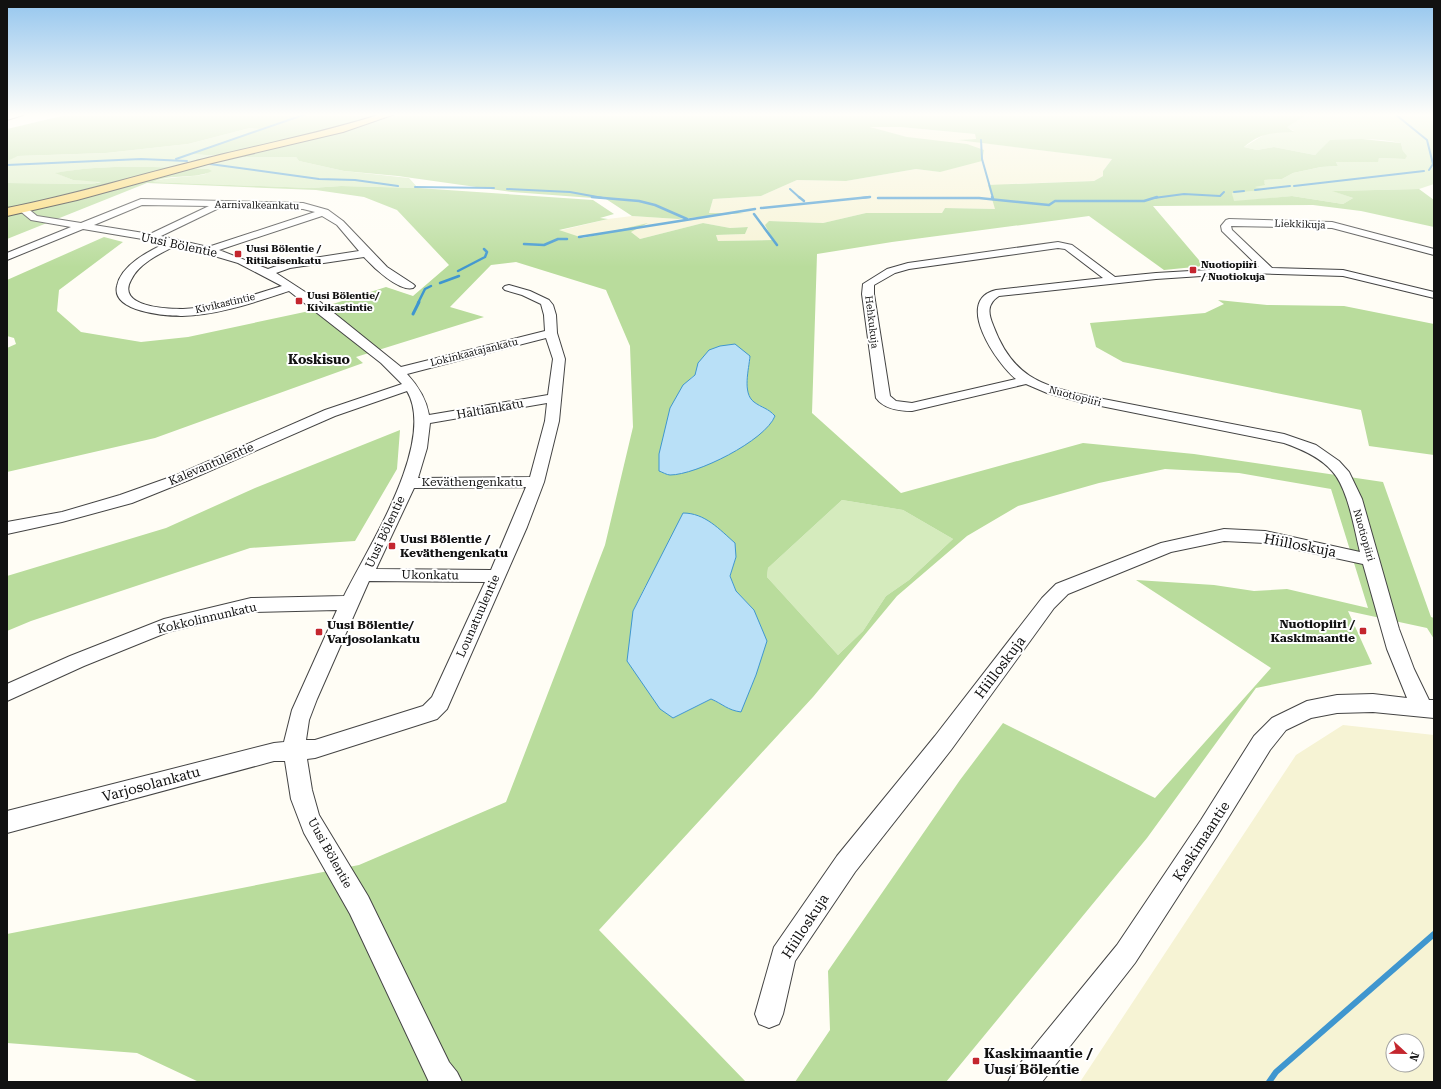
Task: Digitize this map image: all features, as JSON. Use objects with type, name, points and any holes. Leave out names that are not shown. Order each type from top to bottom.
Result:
[{"type":"main road","points":[[7,212],[194,165]]},
{"type":"street","name":"Aarnivalkeankatu","points":[[7,257],[141,202],[303,206],[325,212],[332,216],[351,233],[367,253],[383,269],[409,286]]},
{"type":"street","points":[[148,238],[222,204]]},
{"type":"street","name":"Uusi Bölentie","points":[[23,209],[34,218],[175,242],[208,250],[229,256],[267,272],[289,287],[398,372],[410,386],[420,402],[424,420],[421,448],[408,483],[365,575],[349,603],[305,704],[296,732],[295,751],[300,785],[311,824],[357,902],[443,1077]]},
{"type":"street","points":[[208,250],[325,212]]},
{"type":"street","name":"Liekkikuja","points":[[1268,270],[1227,231],[1226,226],[1229,222],[1332,225],[1434,252]]},
{"type":"street","name":"Kivikastintie","points":[[175,242],[152,255],[137,266],[126,278],[122,289],[125,299],[134,305],[148,310],[168,312],[196,311],[228,305],[289,287]]},
{"type":"street","name":"Hehkukuja","points":[[1028,380],[924,406],[902,407],[891,404],[883,398],[868,294],[870,284],[891,271],[908,266],[1058,245],[1068,247],[1113,281]]},
{"type":"street","points":[[267,272],[288,265],[367,253]]},
{"type":"street","name":"Nuotiopiiri","points":[[1428,708],[1408,682],[1357,509],[1345,479],[1339,470],[1329,460],[1308,447],[1265,434],[1073,397],[1028,380],[1005,362],[994,346],[983,313],[988,297],[996,293],[1219,271],[1268,270],[1343,273],[1434,295]]},
{"type":"street","name":"Lounatuulentie","points":[[295,751],[315,749],[430,713],[440,703],[519,527],[536,482],[552,422],[559,359],[551,333],[550,315],[545,302],[526,293],[509,288]]},
{"type":"street","name":"Lokinkaatajankatu","points":[[398,372],[551,333]]},
{"type":"street","name":"Kalevantulentie","points":[[7,528],[62,517],[126,499],[184,477],[330,413],[410,386]]},
{"type":"street","name":"Haltiankatu","points":[[424,420],[555,398]]},
{"type":"street","name":"Keväthengenkatu","points":[[408,483],[536,482]]},
{"type":"street","name":"Hiilloskuja","points":[[768,1014],[783,956],[846,864],[943,743],[1048,604],[1062,589],[1167,546],[1224,535],[1264,537],[1371,560]]},
{"type":"street","name":"Ukonkatu","points":[[365,575],[496,576]]},
{"type":"street","name":"Kokkolinnunkatu","points":[[7,693],[77,660],[164,626],[251,605],[349,603]]},
{"type":"street","name":"Kaskimaantie","points":[[1023,1082],[1126,954],[1209,828],[1262,743],[1279,724],[1307,710],[1337,704],[1373,703],[1428,708]]},
{"type":"street","name":"Varjosolankatu","points":[[7,822],[274,752],[295,751]]},
{"type":"shaded area","points":[[933,165],[1108,165],[1103,171],[1103,176],[1094,181],[1007,184],[996,209],[945,208],[942,213],[866,213],[823,223],[769,221],[774,240],[718,241],[716,235],[745,234],[748,227],[730,228],[703,223],[640,239],[631,232],[646,224],[583,238],[558,231],[608,219],[632,216],[678,219],[738,214],[709,213],[713,199],[761,196],[797,180],[846,181],[916,169],[940,172]]},
{"type":"shaded area","points":[[1343,725],[1434,735],[1434,1082],[1080,1082],[1296,755]]},
{"type":"green space","points":[[7,165],[316,165],[344,171],[409,178],[418,188],[341,186],[311,188],[152,182],[206,174],[208,169],[151,167],[94,168],[56,173],[73,180],[102,181],[93,184],[7,183]]},
{"type":"green space","points":[[316,165],[967,165],[940,172],[916,169],[846,181],[797,180],[761,196],[713,199],[709,213],[744,213],[678,219],[632,216],[606,199],[512,192],[398,176],[344,171]]},
{"type":"green space","points":[[1108,165],[1337,165],[1338,166],[1321,167],[1293,173],[1282,179],[1264,180],[1265,185],[1255,187],[1267,190],[1232,193],[1234,201],[1292,196],[1343,204],[1353,198],[1332,191],[1419,189],[1434,200],[1434,227],[1361,211],[1313,205],[1153,206],[1204,266],[1164,270],[1089,216],[892,242],[817,254],[812,413],[901,493],[1083,443],[1194,454],[1383,482],[1431,617],[1434,618],[1434,639],[1427,628],[1348,611],[1372,664],[1256,688],[1147,838],[946,1082],[795,1082],[830,1030],[828,971],[960,780],[1003,723],[1155,798],[1271,668],[1136,580],[1214,585],[1254,591],[1287,589],[1368,608],[1331,489],[1239,473],[1165,469],[1099,483],[1018,506],[967,536],[897,596],[813,697],[599,930],[746,1082],[199,1082],[137,1053],[7,1043],[7,934],[359,865],[506,802],[605,545],[633,427],[630,346],[606,290],[516,262],[491,265],[450,307],[484,317],[356,357],[363,363],[155,438],[7,472],[7,348],[16,344],[14,338],[7,336],[7,280],[104,237],[123,242],[59,290],[57,311],[81,332],[141,342],[188,337],[314,310],[386,287],[413,296],[449,265],[397,210],[364,197],[316,190],[147,183],[7,239],[7,183],[92,184],[101,182],[73,180],[55,173],[93,168],[131,167],[208,169],[212,171],[205,174],[160,179],[153,182],[311,188],[341,186],[418,188],[593,200],[614,214],[600,218],[608,219],[559,230],[583,238],[648,223],[631,232],[640,239],[703,223],[730,228],[748,227],[745,234],[716,235],[718,241],[773,240],[765,225],[769,221],[823,223],[866,213],[942,213],[945,208],[995,209],[988,185],[1094,181],[1103,176],[1103,171]],"holes":[[[750,356],[747,380],[750,398],[775,416],[765,429],[746,444],[726,456],[711,462],[693,461],[659,454],[672,411],[682,389],[695,375],[721,364]],[[842,500],[903,510],[953,539],[909,580],[886,596],[863,631],[838,655],[767,577],[768,568]],[[736,557],[730,576],[736,591],[754,610],[756,675],[741,711],[729,708],[711,699],[673,718],[633,611],[646,585]]]},
{"type":"green space","points":[[1337,165],[1434,165],[1434,184],[1419,189],[1333,191],[1353,198],[1343,204],[1292,196],[1233,202],[1232,193],[1266,190],[1254,187],[1265,184],[1263,180],[1282,179],[1293,173],[1321,167],[1338,166]]},
{"type":"green space","points":[[1218,300],[1267,305],[1344,306],[1434,324],[1434,455],[1369,446],[1361,410],[1123,362],[1096,347],[1090,323],[1205,313],[1224,304]]},
{"type":"green space","points":[[400,430],[397,469],[355,541],[250,548],[31,621],[7,631],[7,576],[166,528],[255,488]]},
{"type":"green space","points":[[842,500],[903,510],[953,539],[909,580],[886,596],[863,631],[838,655],[767,577],[768,568]]},
{"type":"water","points":[[735,344],[750,356],[747,387],[750,398],[775,416],[769,426],[758,436],[744,446],[712,463],[682,473],[669,475],[659,471],[659,454],[670,408],[683,385],[695,375],[698,363],[709,350],[720,346]]},
{"type":"water","points":[[683,513],[705,519],[717,527],[735,543],[736,557],[730,576],[736,591],[754,610],[767,641],[756,675],[741,712],[711,699],[673,718],[660,709],[627,661],[633,611]]},
{"type":"waterway","points":[[7,165],[11,165]]},
{"type":"waterway","points":[[216,165],[319,179],[355,180],[398,186]]},
{"type":"waterway","points":[[984,165],[993,198]]},
{"type":"waterway","points":[[1429,170],[1432,165]]},
{"type":"waterway","points":[[1294,186],[1424,171]]},
{"type":"waterway","points":[[1255,190],[1290,186]]},
{"type":"waterway","points":[[415,187],[494,188]]},
{"type":"waterway","points":[[507,189],[570,192],[602,198]]},
{"type":"waterway","points":[[790,189],[800,198]]},
{"type":"waterway","points":[[1234,192],[1244,191]]},
{"type":"waterway","points":[[1154,198],[1184,194],[1220,196],[1224,192]]},
{"type":"waterway","points":[[592,197],[602,198]]},
{"type":"waterway","points":[[799,197],[804,201]]},
{"type":"waterway","points":[[761,208],[870,197],[861,198]]},
{"type":"waterway","points":[[878,198],[979,198],[1049,205],[1055,201],[1144,201],[1157,197]]},
{"type":"waterway","points":[[602,198],[639,201],[655,205],[687,219]]},
{"type":"waterway","points":[[579,237],[755,209]]},
{"type":"waterway","points":[[754,214],[777,245]]},
{"type":"waterway","points":[[524,244],[544,245],[558,239],[567,239]]},
{"type":"waterway","points":[[458,271],[485,257],[487,252],[484,249]]},
{"type":"waterway","points":[[440,283],[459,276]]},
{"type":"waterway","points":[[418,303],[425,289],[431,286]]},
{"type":"waterway","points":[[413,314],[419,302]]},
{"type":"waterway","points":[[1269,1082],[1276,1072],[1434,934]]},
{"type":"place","name":"Uusi Bölentie / Ritikaisenkatu","points":[[238,254]]},
{"type":"place","name":"Nuotiopiiri / Nuotiokuja","points":[[1193,270]]},
{"type":"place","name":"Uusi Bölentie/ Kivikastintie","points":[[299,301]]},
{"type":"place","name":"Uusi Bölentie / Keväthengenkatu","points":[[392,546]]},
{"type":"place","name":"Nuotiopiiri / Kaskimaantie","points":[[1363,631]]},
{"type":"place","name":"Uusi Bölentie/ Varjosolankatu","points":[[319,632]]},
{"type":"place","name":"Kaskimaantie / Uusi Bölentie","points":[[976,1061]]},
{"type":"district","name":"Koskisuo","points":[[319,359]]}]
